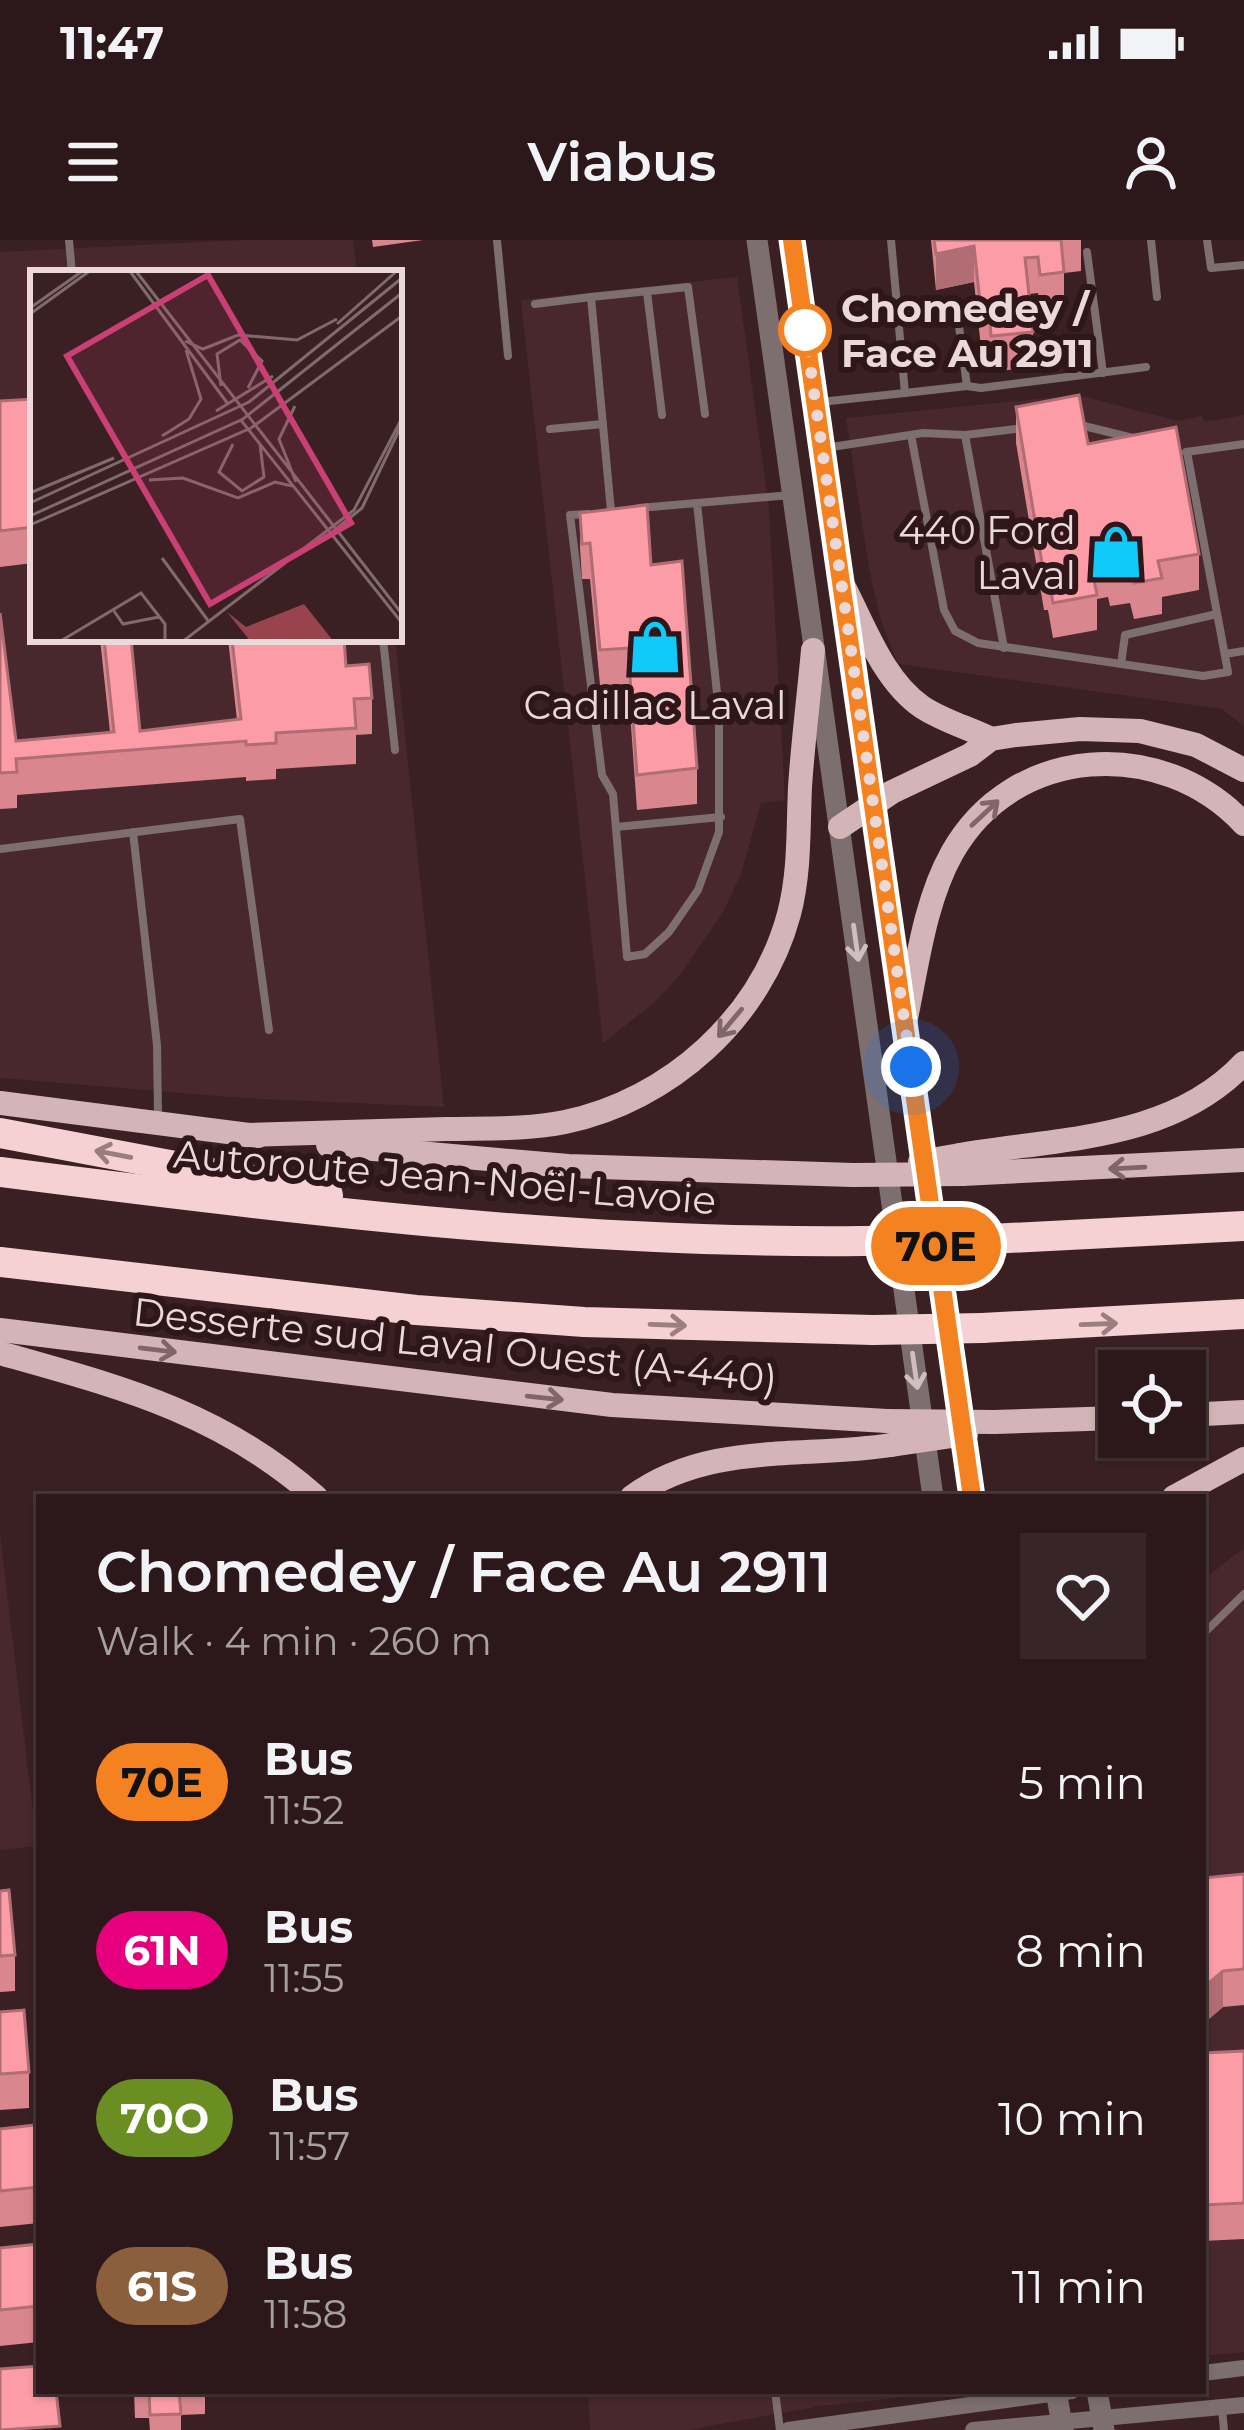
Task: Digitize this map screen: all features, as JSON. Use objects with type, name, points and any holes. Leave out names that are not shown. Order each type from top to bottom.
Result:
[{"type":"highway","points":[[0,1133],[517,1230]]},
{"type":"highway","name":"Autoroute Jean-Noël-Lavoie","points":[[0,1172],[313,1211],[517,1230],[862,1241],[1244,1226]]},
{"type":"highway","points":[[0,1262],[416,1310],[629,1324],[873,1330],[1244,1314]]},
{"type":"main road","points":[[844,587],[903,691],[929,711],[991,740]]},
{"type":"main road","points":[[244,1135],[495,1130],[566,1122],[644,1094],[690,1063],[722,1033],[758,986],[789,913],[799,855],[800,786],[813,650]]},
{"type":"main road","points":[[840,827],[991,740],[1079,729],[1140,731],[1196,745],[1244,770]]},
{"type":"main road","points":[[905,1023],[942,873],[971,826],[1015,789],[1076,765],[1140,765],[1174,774],[1208,792],[1244,824]]},
{"type":"main road","points":[[961,1164],[1159,1119],[1204,1097],[1244,1063]]},
{"type":"main road","points":[[0,1103],[244,1135],[568,1166],[853,1175],[961,1164],[1244,1160]]},
{"type":"main road","name":"Desserte sud Laval Ouest (A-440)","points":[[0,1330],[612,1405],[889,1433]]},
{"type":"main road","points":[[0,1353],[176,1406],[263,1455],[312,1494]]},
{"type":"main road","points":[[1206,1414],[1244,1412]]},
{"type":"main road","points":[[637,1494],[673,1473],[712,1461],[889,1433],[1098,1419]]},
{"type":"main road","points":[[1179,1494],[1244,1459]]},
{"type":"street","points":[[757,240],[933,1494]]},
{"type":"street","points":[[793,240],[972,1494]]},
{"type":"street","points":[[1206,2373],[1244,2368]]},
{"type":"street","points":[[784,2430],[849,2426],[955,2402],[1041,2394]]},
{"type":"street","points":[[1062,2394],[1062,2425]]},
{"type":"street","points":[[1098,2394],[1103,2424]]},
{"type":"street","points":[[973,2430],[1103,2424],[1244,2405]]},
{"type":"lane","points":[[69,240],[73,270]]},
{"type":"lane","points":[[496,240],[508,356]]},
{"type":"lane","points":[[891,240],[905,393]]},
{"type":"lane","points":[[1151,240],[1157,297]]},
{"type":"lane","points":[[1208,240],[1211,268],[1244,265]]},
{"type":"lane","points":[[1087,252],[1102,373]]},
{"type":"lane","points":[[535,304],[688,287],[705,414]]},
{"type":"lane","points":[[647,292],[662,415]]},
{"type":"lane","points":[[591,298],[611,511]]},
{"type":"lane","points":[[897,309],[956,304],[968,386]]},
{"type":"lane","points":[[816,403],[1146,367]]},
{"type":"lane","points":[[550,429],[603,424]]},
{"type":"lane","points":[[1061,425],[1084,425],[1146,441]]},
{"type":"lane","points":[[823,449],[910,435],[1042,427]]},
{"type":"lane","points":[[910,435],[946,618],[968,640],[1203,676],[1228,672],[1187,452]]},
{"type":"lane","points":[[965,435],[1004,648]]},
{"type":"lane","points":[[1167,447],[1187,452],[1244,444]]},
{"type":"lane","points":[[697,503],[719,712],[721,818],[698,890],[662,940],[627,957],[613,794],[602,775],[570,515],[697,503],[792,495]]},
{"type":"lane","points":[[1121,664],[1125,635],[1217,614]]},
{"type":"lane","points":[[383,642],[395,750]]},
{"type":"lane","points":[[1225,654],[1244,651]]},
{"type":"lane","points":[[616,827],[721,818]]},
{"type":"lane","points":[[0,849],[239,819],[269,1030]]},
{"type":"lane","points":[[133,832],[157,1045],[157,1124]]},
{"type":"lane","points":[[1206,1631],[1244,1594]]},
{"type":"lane","points":[[777,2394],[784,2430]]},
{"type":"lane","points":[[1222,2408],[1224,2430]]},
{"type":"shaded area","points":[[243,240],[353,240],[357,270],[30,270],[30,642],[395,642],[444,1107],[243,1098],[0,1078],[0,252]]},
{"type":"shaded area","points":[[737,277],[769,509],[785,800],[761,803],[741,874],[723,912],[680,975],[655,1002],[603,1043],[521,300]]},
{"type":"shaded area","points":[[1078,395],[1178,421],[1244,415],[1244,726],[1222,709],[899,664],[879,614],[869,568],[846,418]]},
{"type":"shaded area","points":[[0,1534],[36,1846],[0,1850]]},
{"type":"shaded area","points":[[1244,1548],[1244,2352],[1206,2356],[1206,1578]]},
{"type":"shaded area","points":[[588,2394],[933,2394],[820,2406],[688,2430],[590,2430]]},
{"type":"building","points":[[934,240],[1061,240],[1064,272],[1040,275],[1038,257],[1025,258],[1033,332],[991,336],[990,321],[982,321],[974,246],[936,254]]},
{"type":"building","points":[[1079,395],[1088,444],[1176,427],[1199,554],[1158,561],[1162,578],[1134,583],[1130,567],[1110,570],[1108,561],[1091,565],[1097,595],[1053,603],[1048,574],[1044,575],[1016,407]]},
{"type":"building","points":[[30,399],[30,527],[0,531],[0,401]]},
{"type":"building","points":[[647,505],[651,565],[682,561],[697,768],[637,775],[628,648],[600,650],[590,543],[582,544],[580,513]]},
{"type":"building","points":[[0,613],[16,741],[114,732],[104,642],[131,642],[140,731],[241,719],[232,642],[344,642],[346,666],[369,664],[372,698],[354,699],[356,728],[276,733],[276,743],[246,745],[246,741],[16,759],[17,772],[0,773]]},
{"type":"building","points":[[1244,1874],[1244,1969],[1223,1971],[1206,1985],[1206,1878]]},
{"type":"building","points":[[9,1890],[15,1955],[0,1956],[0,1891]]},
{"type":"building","points":[[24,2010],[29,2072],[0,2074],[0,2012]]},
{"type":"building","points":[[1244,2051],[1244,2203],[1206,2205],[1206,2053]]},
{"type":"building","points":[[35,2125],[36,2187],[0,2191],[0,2129]]},
{"type":"building","points":[[36,2244],[36,2306],[0,2310],[0,2248]]},
{"type":"building","points":[[36,2366],[36,2394],[56,2394],[60,2426],[0,2430],[0,2369]]},
{"type":"building","points":[[149,2394],[179,2394],[181,2414],[150,2415]]},
{"type":"bus line","name":"70E","points":[[792,240],[972,1494]]},
{"type":"place","name":"Chomedey / Face Au 2911","points":[[805,330]]},
{"type":"place","name":"440 Ford Laval","points":[[1116,552]]},
{"type":"place","name":"Cadillac Laval","points":[[655,647]]},
{"type":"route","points":[[805,330],[911,1067]]}]
